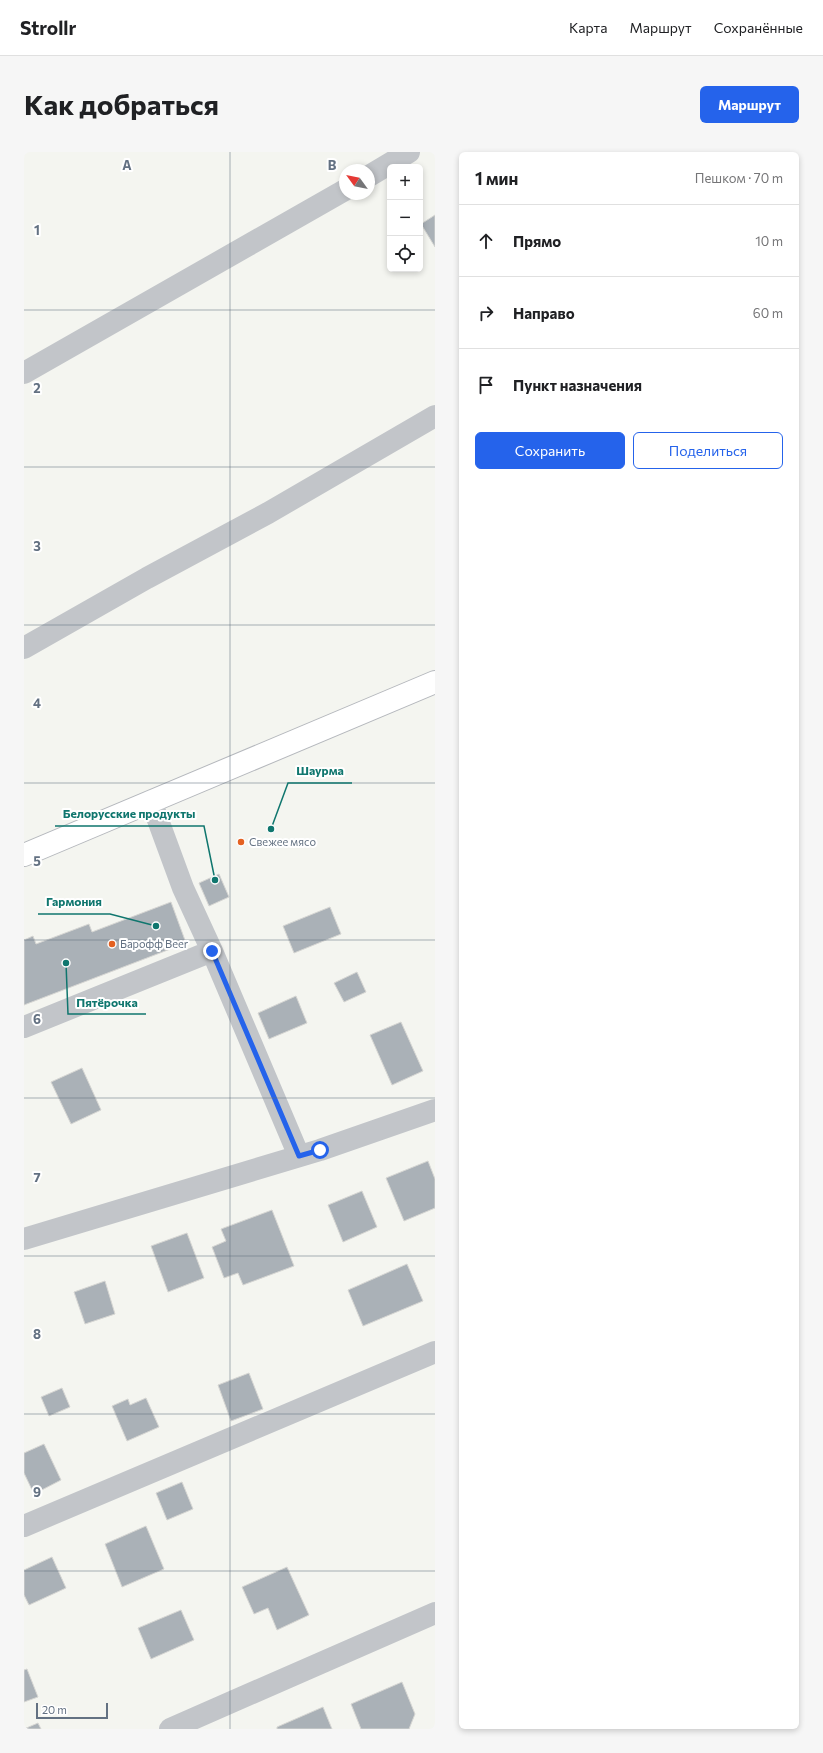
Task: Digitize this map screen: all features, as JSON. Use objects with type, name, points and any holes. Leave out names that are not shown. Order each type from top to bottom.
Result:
[{"type":"main road","points":[[24,855],[435,682]]},
{"type":"lane","points":[[375,172],[409,152]]},
{"type":"lane","points":[[24,373],[339,193]]},
{"type":"lane","points":[[24,648],[147,578],[268,513],[435,416]]},
{"type":"lane","points":[[151,801],[183,888],[212,951],[299,1156]]},
{"type":"lane","points":[[24,1027],[212,951]]},
{"type":"lane","points":[[24,1239],[299,1156],[435,1110]]},
{"type":"lane","points":[[24,1526],[435,1352]]},
{"type":"lane","points":[[170,1729],[435,1613]]},
{"type":"building","points":[[435,215],[435,247],[423,227],[423,223]]},
{"type":"building","points":[[219,874],[229,897],[209,906],[199,883]]},
{"type":"building","points":[[171,902],[186,943],[24,1005],[24,940],[33,936],[36,944],[89,924],[92,932]]},
{"type":"building","points":[[330,907],[341,934],[294,953],[283,926]]},
{"type":"building","points":[[357,972],[366,992],[344,1002],[334,983]]},
{"type":"building","points":[[296,996],[307,1023],[269,1039],[258,1013]]},
{"type":"building","points":[[401,1022],[423,1071],[392,1085],[370,1035]]},
{"type":"building","points":[[82,1068],[101,1110],[71,1124],[51,1082]]},
{"type":"building","points":[[428,1161],[435,1179],[435,1208],[404,1221],[386,1178]]},
{"type":"building","points":[[362,1191],[377,1227],[343,1242],[328,1205]]},
{"type":"building","points":[[272,1210],[294,1266],[243,1285],[238,1273],[224,1278],[212,1247],[226,1241],[221,1229]]},
{"type":"building","points":[[187,1233],[204,1278],[168,1292],[151,1246]]},
{"type":"building","points":[[407,1264],[423,1301],[363,1326],[348,1290]]},
{"type":"building","points":[[105,1281],[115,1314],[85,1324],[74,1292]]},
{"type":"building","points":[[249,1373],[263,1409],[231,1421],[218,1385]]},
{"type":"building","points":[[62,1388],[70,1407],[49,1416],[41,1397]]},
{"type":"building","points":[[146,1398],[159,1427],[127,1441],[112,1406],[128,1399],[130,1405]]},
{"type":"building","points":[[44,1444],[61,1480],[34,1494],[24,1473],[24,1453]]},
{"type":"building","points":[[182,1482],[193,1509],[167,1520],[156,1493]]},
{"type":"building","points":[[146,1526],[164,1569],[122,1587],[105,1544]]},
{"type":"building","points":[[52,1557],[66,1588],[29,1605],[24,1595],[24,1570]]},
{"type":"building","points":[[287,1567],[309,1615],[277,1630],[268,1608],[254,1614],[242,1587]]},
{"type":"building","points":[[181,1610],[194,1640],[151,1659],[138,1628]]},
{"type":"building","points":[[27,1669],[38,1697],[24,1702],[24,1670]]},
{"type":"building","points":[[402,1682],[415,1714],[409,1729],[361,1729],[351,1704]]},
{"type":"building","points":[[323,1707],[332,1729],[277,1729],[277,1727]]},
{"type":"building","points":[[38,1723],[41,1729],[24,1729]]},
{"type":"place","name":"Шаурма","points":[[271,829]]},
{"type":"place","name":"Свежее мясо","points":[[241,842]]},
{"type":"place","name":"Белорусские продукты","points":[[215,880]]},
{"type":"place","name":"Гармония","points":[[156,926]]},
{"type":"place","name":"Барофф Beer","points":[[112,944]]},
{"type":"place","name":"Пятёрочка","points":[[66,963]]},
{"type":"route","points":[[212,951],[299,1156],[320,1150]]}]
